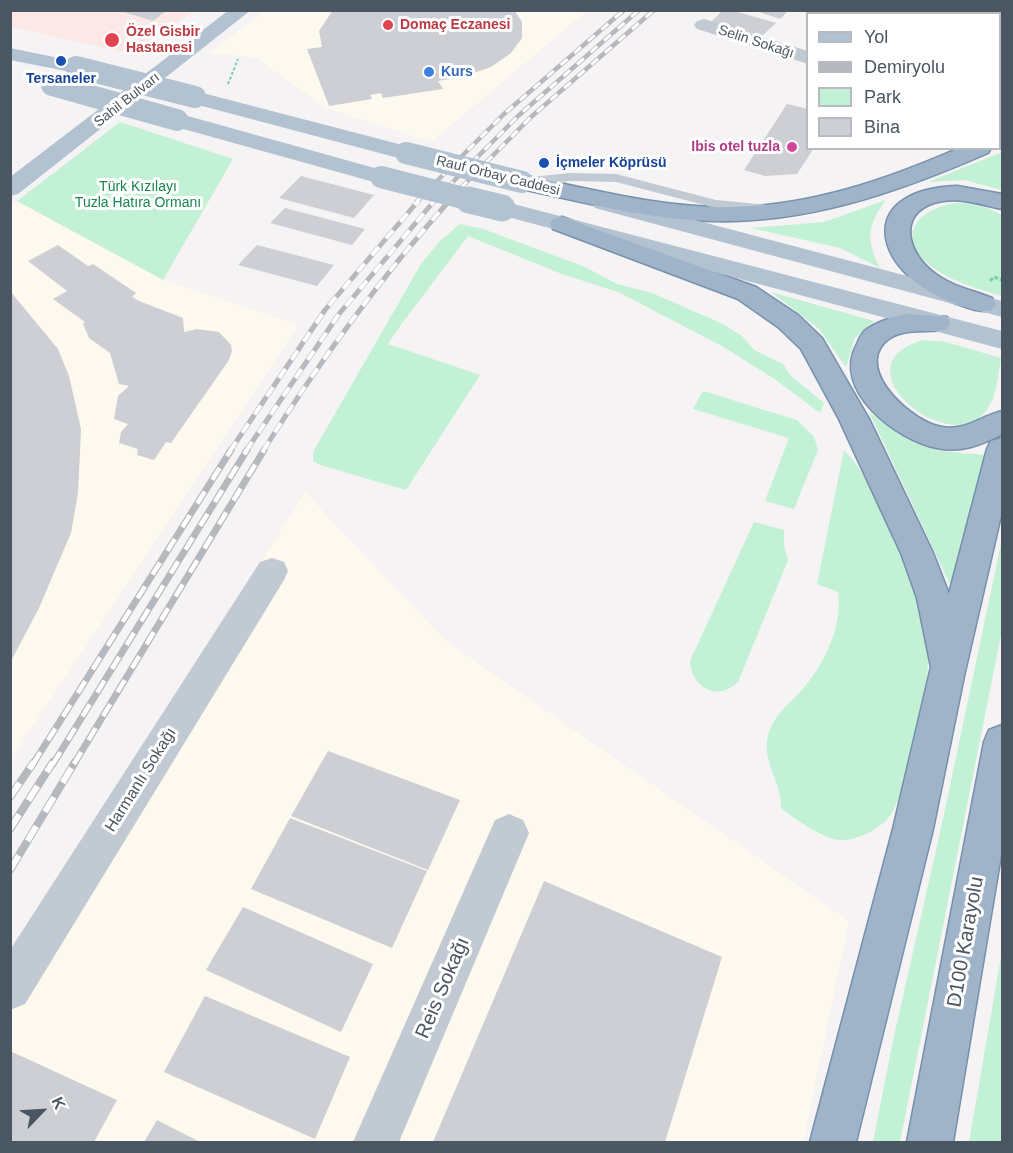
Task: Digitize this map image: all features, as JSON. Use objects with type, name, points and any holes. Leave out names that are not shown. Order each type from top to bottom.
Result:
[{"type":"highway","points":[[522,182],[633,204],[734,214],[811,206],[839,199],[974,150]]},
{"type":"highway","points":[[993,307],[936,286],[912,268],[900,250],[898,228],[900,220],[910,206],[936,195],[969,194],[1002,202]]},
{"type":"highway","points":[[562,224],[747,293],[788,321],[812,344],[854,419],[917,553],[934,598],[946,676]]},
{"type":"highway","points":[[937,323],[905,323],[876,337],[867,348],[863,361],[867,385],[876,399],[912,428],[944,439],[976,436],[1002,421]]},
{"type":"highway","points":[[833,1143],[911,840],[946,676],[1002,449]]},
{"type":"highway","name":"D100 Karayolu","points":[[930,1143],[1002,742]]},
{"type":"main road","name":"Sahil Bulvarı","points":[[10,168],[219,10]]},
{"type":"main road","name":"Sahil Bulvarı","points":[[10,189],[242,10]]},
{"type":"main road","name":"Rauf Orbay Caddesi","points":[[10,54],[76,67],[195,97],[993,307]]},
{"type":"main road","name":"Rauf Orbay Caddesi","points":[[29,79],[381,177],[937,323]]},
{"type":"main road","points":[[937,323],[1002,340]]},
{"type":"street","name":"Selin Sokağı","points":[[704,26],[806,58]]},
{"type":"street","name":"Harmanlı Sokağı","points":[[10,989],[272,572]]},
{"type":"street","name":"Reis Sokağı","points":[[376,1143],[509,833]]},
{"type":"path","points":[[227,88],[238,59]]},
{"type":"shaded area","name":"Özel Gisbir Hastanesi","points":[[11,11],[195,11],[132,54],[11,27]]},
{"type":"shaded area","points":[[265,11],[587,11],[431,142],[324,107],[257,58],[209,53]]},
{"type":"shaded area","points":[[17,201],[163,280],[299,325],[11,759],[10,207]]},
{"type":"shaded area","points":[[305,492],[446,641],[849,921],[803,1142],[11,1142],[10,965]]},
{"type":"green space","name":"Türk Kızılayı Tuzla Hatıra Ormanı","points":[[120,122],[233,159],[163,280],[17,201]]},
{"type":"green space","points":[[1002,152],[1002,190],[964,180],[928,182]]},
{"type":"green space","points":[[886,200],[875,217],[871,233],[872,249],[880,268],[840,248],[751,228],[824,222]]},
{"type":"green space","points":[[965,203],[988,208],[1002,215],[1002,296],[960,282],[940,272],[923,259],[915,247],[913,236],[915,226],[921,218],[941,207]]},
{"type":"green space","points":[[460,224],[483,229],[585,267],[617,284],[652,293],[723,324],[742,336],[754,350],[783,364],[791,376],[824,403],[820,413],[776,380],[722,346],[618,292],[562,274],[468,236],[388,344],[480,375],[406,490],[313,461],[313,452],[421,264],[439,242]]},
{"type":"green space","points":[[771,292],[874,321],[855,338],[846,367],[819,329]]},
{"type":"green space","points":[[923,340],[946,342],[1001,358],[993,399],[986,411],[969,423],[948,424],[927,417],[908,403],[894,386],[890,369],[899,352]]},
{"type":"green space","points":[[703,391],[797,420],[814,437],[818,450],[794,509],[765,501],[789,438],[693,409]]},
{"type":"green space","points":[[869,412],[913,441],[925,446],[938,450],[990,455],[955,595]]},
{"type":"green space","points":[[844,450],[869,485],[902,556],[920,606],[928,657],[919,732],[913,758],[897,802],[889,817],[873,830],[861,836],[841,840],[818,833],[781,808],[778,788],[768,760],[767,740],[770,729],[780,713],[818,669],[835,632],[839,605],[838,592],[817,584]]},
{"type":"green space","points":[[754,522],[784,530],[784,546],[788,560],[738,682],[722,691],[714,691],[701,685],[695,678],[690,661]]},
{"type":"green space","points":[[1002,539],[1002,630],[900,1142],[873,1142],[892,1045],[943,819]]},
{"type":"green space","points":[[1002,951],[1002,1142],[969,1142]]},
{"type":"building","points":[[117,10],[167,10],[153,21]]},
{"type":"building","points":[[333,10],[514,10],[522,22],[522,38],[511,53],[491,67],[462,77],[438,81],[443,89],[383,98],[381,93],[370,95],[372,99],[329,106],[307,49],[322,47],[319,31]]},
{"type":"building","points":[[723,10],[731,10],[776,23],[762,36],[711,22]]},
{"type":"building","points":[[753,10],[789,10],[780,19]]},
{"type":"building","points":[[861,10],[934,10],[941,12],[860,12]]},
{"type":"building","points":[[787,104],[806,109],[806,150],[813,150],[797,174],[765,176],[744,170]]},
{"type":"building","points":[[301,176],[374,195],[354,218],[279,198]]},
{"type":"building","points":[[285,208],[365,229],[352,245],[270,223]]},
{"type":"building","points":[[58,245],[88,266],[93,264],[136,293],[132,297],[183,318],[184,332],[197,329],[219,332],[231,345],[229,360],[171,443],[166,442],[154,460],[137,455],[138,449],[119,443],[121,432],[128,424],[114,419],[118,396],[129,386],[119,384],[110,353],[89,338],[83,324],[85,322],[53,299],[67,291],[28,261]]},
{"type":"building","points":[[257,245],[334,265],[317,286],[238,265]]},
{"type":"building","points":[[10,291],[58,349],[69,376],[81,429],[78,493],[71,533],[39,608],[10,663]]},
{"type":"building","points":[[328,751],[460,800],[428,870],[291,816]]},
{"type":"building","points":[[290,818],[427,871],[392,948],[251,889]]},
{"type":"building","points":[[544,881],[722,957],[665,1142],[433,1142]]},
{"type":"building","points":[[243,907],[373,964],[341,1032],[206,970]]},
{"type":"building","points":[[205,996],[350,1057],[315,1139],[164,1072]]},
{"type":"building","points":[[10,1051],[117,1100],[94,1142],[10,1142]]},
{"type":"building","points":[[157,1120],[200,1142],[144,1142]]},
{"type":"railway","points":[[417,201],[504,114],[624,10]]},
{"type":"railway","points":[[434,201],[518,116],[639,10]]},
{"type":"railway","points":[[448,201],[531,117],[654,10]]},
{"type":"railway","points":[[230,451],[325,310],[419,200]]},
{"type":"railway","points":[[246,451],[339,314],[435,200]]},
{"type":"railway","points":[[263,451],[351,321],[450,200]]},
{"type":"railway","points":[[33,764],[231,450]]},
{"type":"railway","points":[[53,764],[247,450]]},
{"type":"railway","points":[[74,764],[264,450]]},
{"type":"railway","points":[[10,797],[34,762]]},
{"type":"railway","points":[[10,829],[53,762]]},
{"type":"railway","points":[[10,870],[75,762]]},
{"type":"place","name":"Domaç Eczanesi","points":[[388,25]]},
{"type":"place","name":"Özel Gisbir Hastanesi","points":[[112,40]]},
{"type":"place","name":"Tersaneler","points":[[61,61]]},
{"type":"place","name":"Kurs","points":[[429,72]]},
{"type":"place","name":"Ibis otel tuzla","points":[[792,147]]},
{"type":"place","name":"İçmeler Köprüsü","points":[[544,163]]}]
